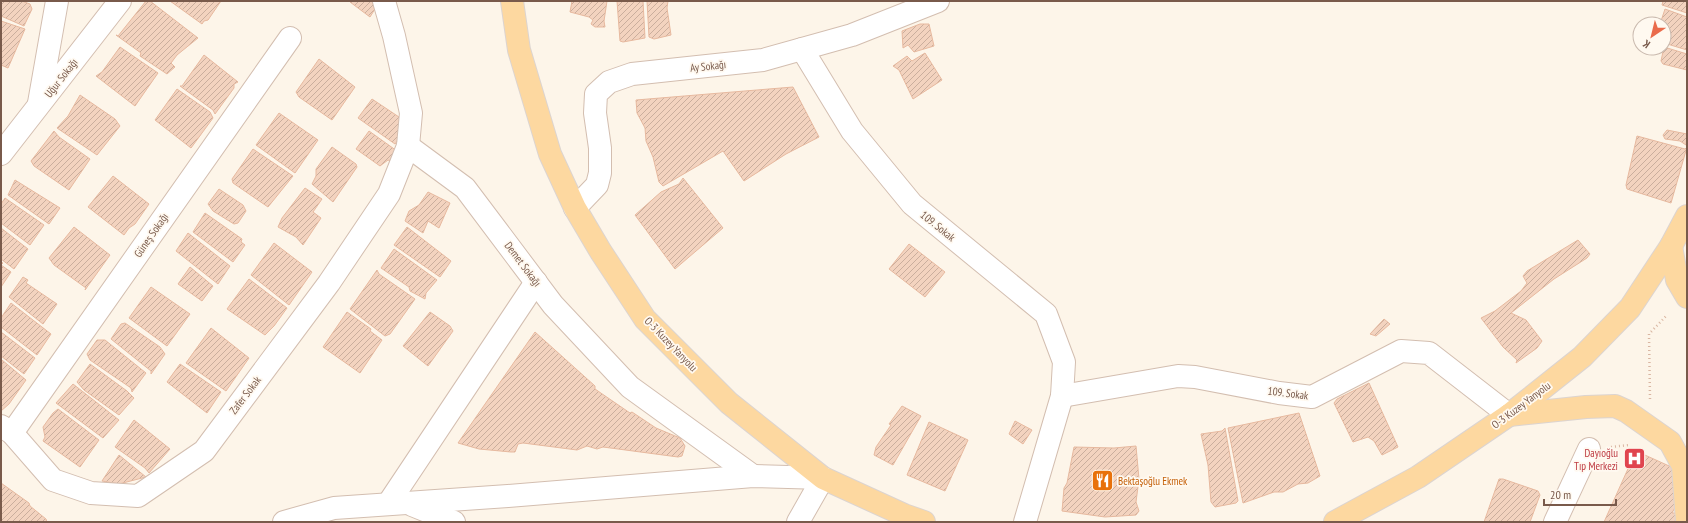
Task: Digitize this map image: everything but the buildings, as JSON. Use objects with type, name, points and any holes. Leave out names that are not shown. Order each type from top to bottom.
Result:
[{"type":"main road","name":"O-3 Kuzey Yanyolu","points":[[512,1],[518,50],[550,154],[575,208],[600,252],[645,319],[729,403],[823,478],[904,515],[924,522]]},
{"type":"main road","name":"O-3 Kuzey Yanyolu","points":[[1334,522],[1418,477],[1510,415],[1582,357],[1630,308],[1671,246],[1687,216]]},
{"type":"main road","points":[[1671,246],[1677,280],[1687,297]]},
{"type":"main road","points":[[1510,415],[1586,407],[1615,406],[1626,410],[1670,442],[1683,466],[1687,521]]},
{"type":"street","points":[[38,106],[57,1]]},
{"type":"street","name":"Uğur Sokağı","points":[[1,154],[120,1]]},
{"type":"street","points":[[384,1],[394,36],[411,113],[408,146]]},
{"type":"street","name":"Ay Sokağı","points":[[575,208],[597,185],[600,173],[600,148],[595,113],[596,94],[610,82],[632,74],[763,60],[852,35],[938,1]]},
{"type":"street","name":"Güneş Sokağı","points":[[6,429],[290,38]]},
{"type":"street","name":"109. Sokak","points":[[802,49],[852,131],[912,204],[1046,314],[1064,362],[1062,396],[1025,522]]},
{"type":"street","name":"Demet Sokağı","points":[[408,146],[465,188],[553,305],[630,387],[754,476]]},
{"type":"street","name":"Zafer Sokak","points":[[6,429],[53,480],[91,493],[138,496],[204,451],[329,283],[389,194],[408,146]]},
{"type":"street","points":[[398,504],[536,282]]},
{"type":"street","name":"109. Sokak","points":[[1062,396],[1178,376],[1195,377],[1279,393],[1312,397],[1401,351],[1429,353],[1510,415]]},
{"type":"street","points":[[1555,522],[1589,449]]},
{"type":"street","points":[[284,522],[334,508],[754,476],[823,478],[798,522]]},
{"type":"street","points":[[398,504],[454,522]]},
{"type":"path","points":[[1650,399],[1649,334],[1667,314]]},
{"type":"place","name":"Dayıoğlu Tıp Merkezi","points":[[1634,459]]},
{"type":"place","name":"Bektaşoğlu Ekmek","points":[[1103,481]]}]
